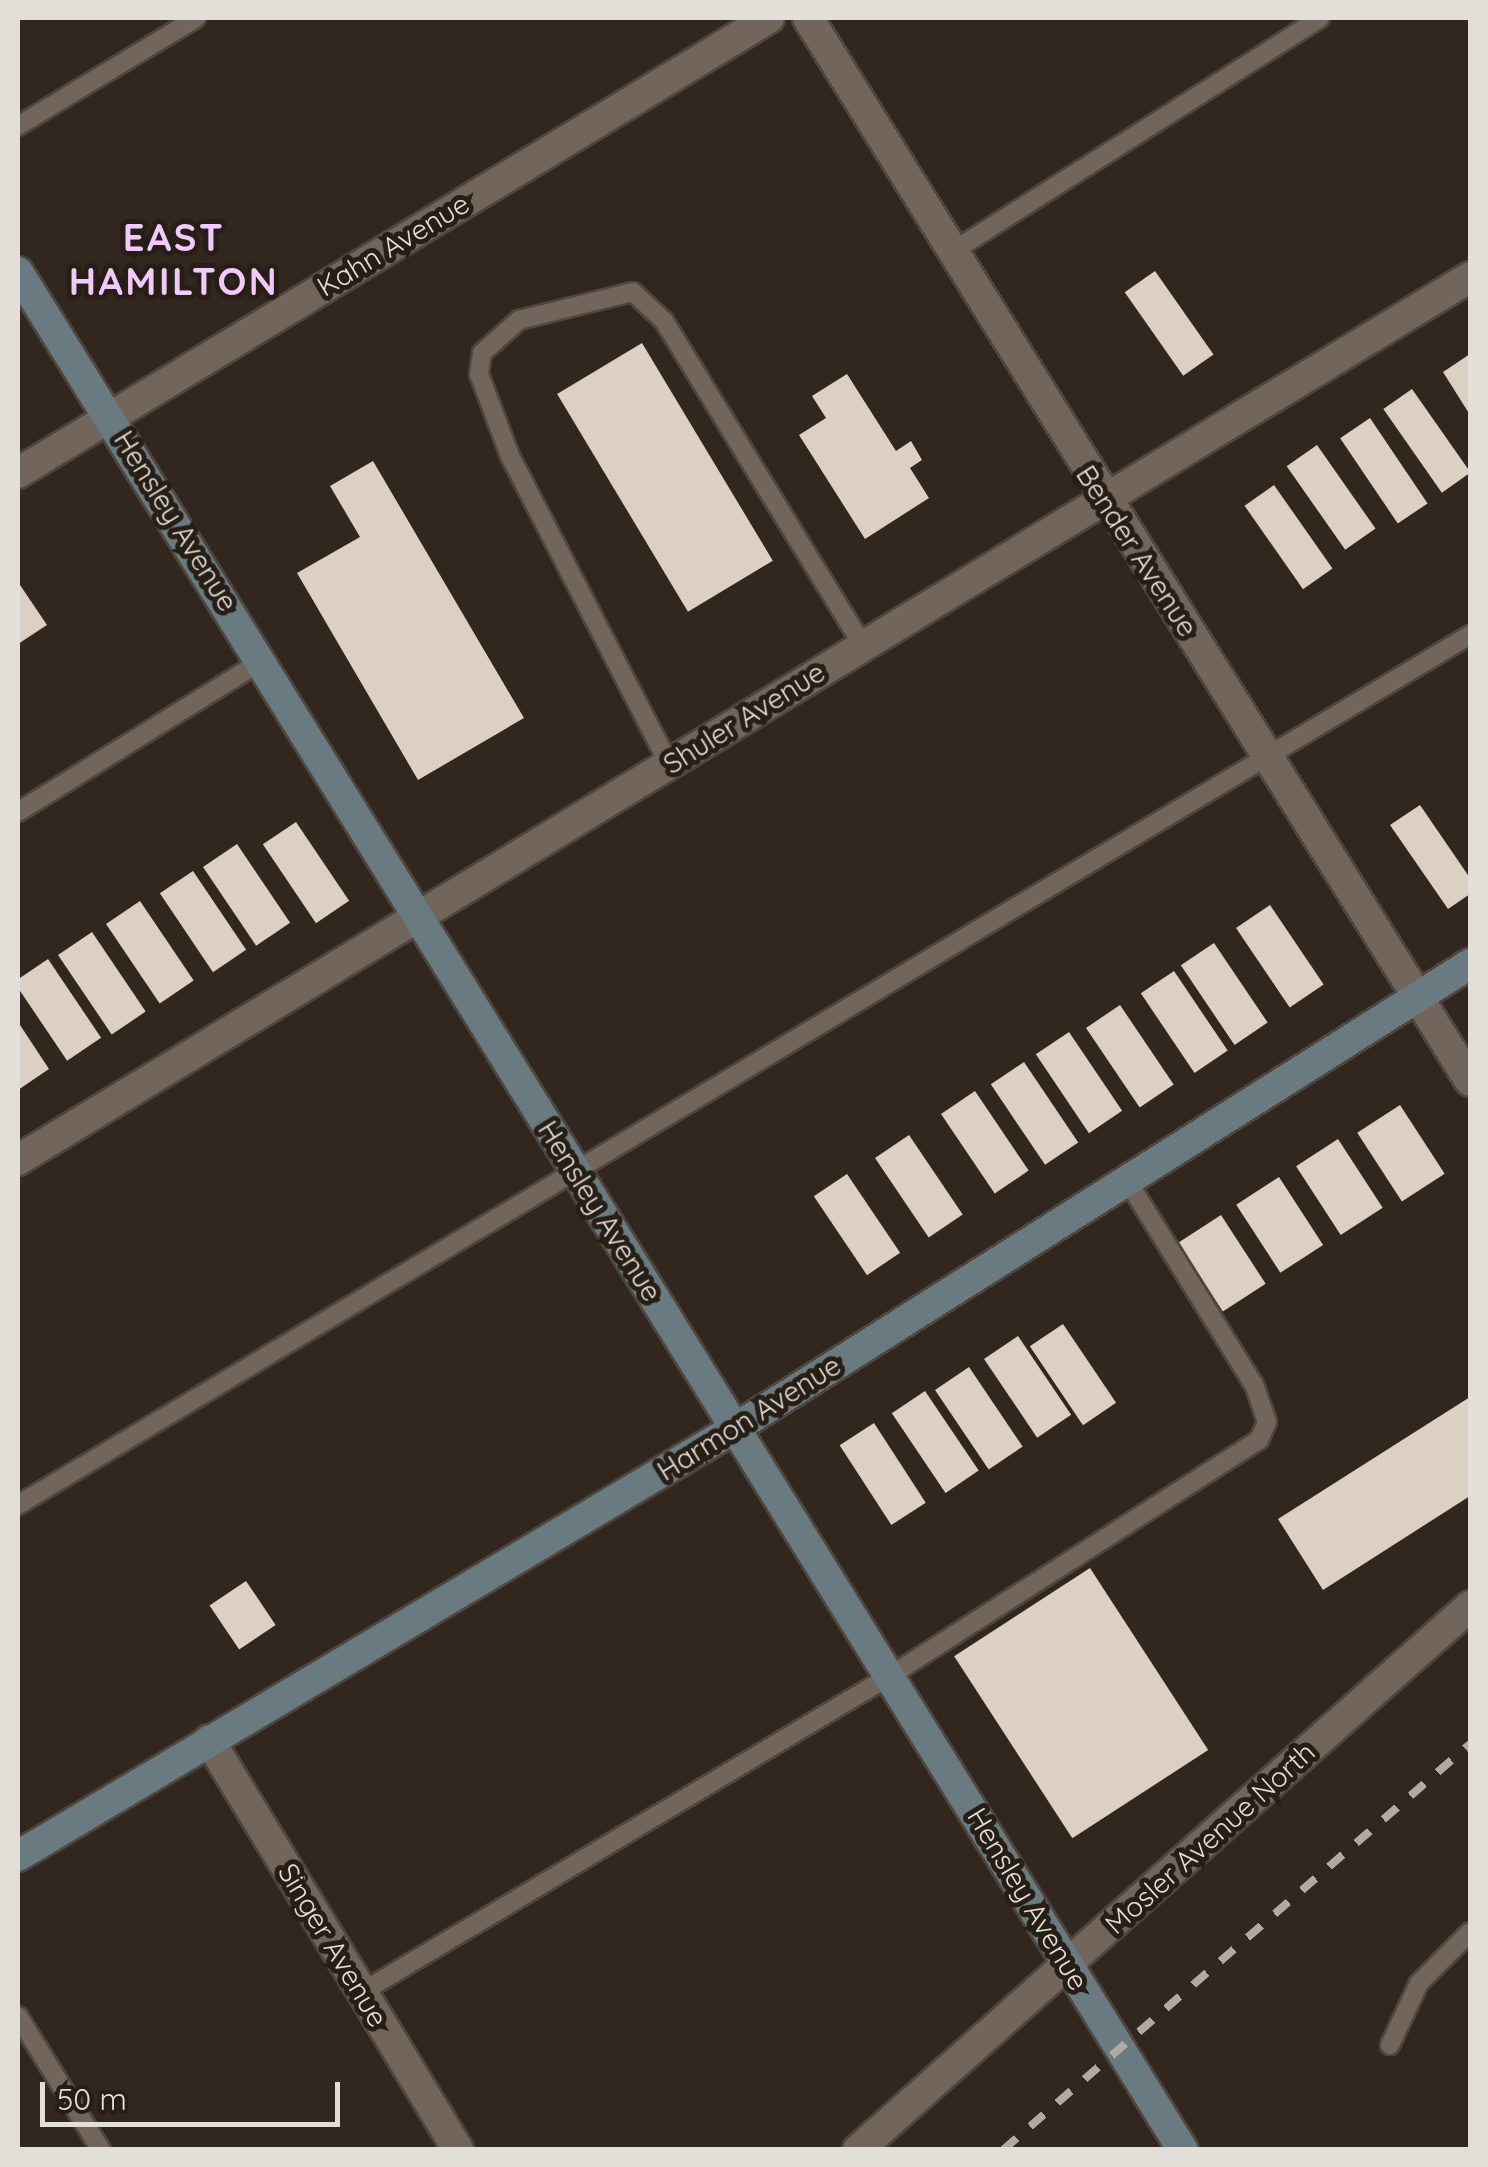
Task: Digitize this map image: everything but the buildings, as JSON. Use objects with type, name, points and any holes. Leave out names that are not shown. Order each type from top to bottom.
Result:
[{"type":"street","name":"Kahn Avenue","points":[[18,473],[770,18]]},
{"type":"street","name":"Bender Avenue","points":[[808,18],[1104,500],[1270,756],[1414,998],[1470,1081]]},
{"type":"street","name":"Hensley Avenue","points":[[18,272],[421,916],[577,1176],[893,1674],[1177,2147]]},
{"type":"street","name":"Shuler Avenue","points":[[18,1160],[1470,277]]},
{"type":"street","name":"Harmon Avenue","points":[[18,1856],[737,1427],[1470,964]]},
{"type":"street","name":"Mosler Avenue North","points":[[858,2150],[1470,1606]]},
{"type":"street","name":"Singer Avenue","points":[[209,1740],[458,2150]]},
{"type":"lane","points":[[18,126],[196,18]]},
{"type":"lane","points":[[950,252],[1320,18]]},
{"type":"lane","points":[[670,766],[510,456],[479,374],[482,353],[520,320],[633,292],[664,321],[862,644]]},
{"type":"lane","points":[[18,1505],[577,1176],[1470,635]]},
{"type":"lane","points":[[18,812],[262,661]]},
{"type":"lane","points":[[362,1992],[893,1674],[1266,1430],[1254,1385],[1127,1180]]},
{"type":"lane","points":[[1390,2045],[1419,1983],[1470,1932]]},
{"type":"lane","points":[[18,2016],[101,2150]]},
{"type":"railway","points":[[1003,2150],[1470,1744]]},
{"type":"district","name":"EAST HAMILTON","points":[[174,260]]}]
